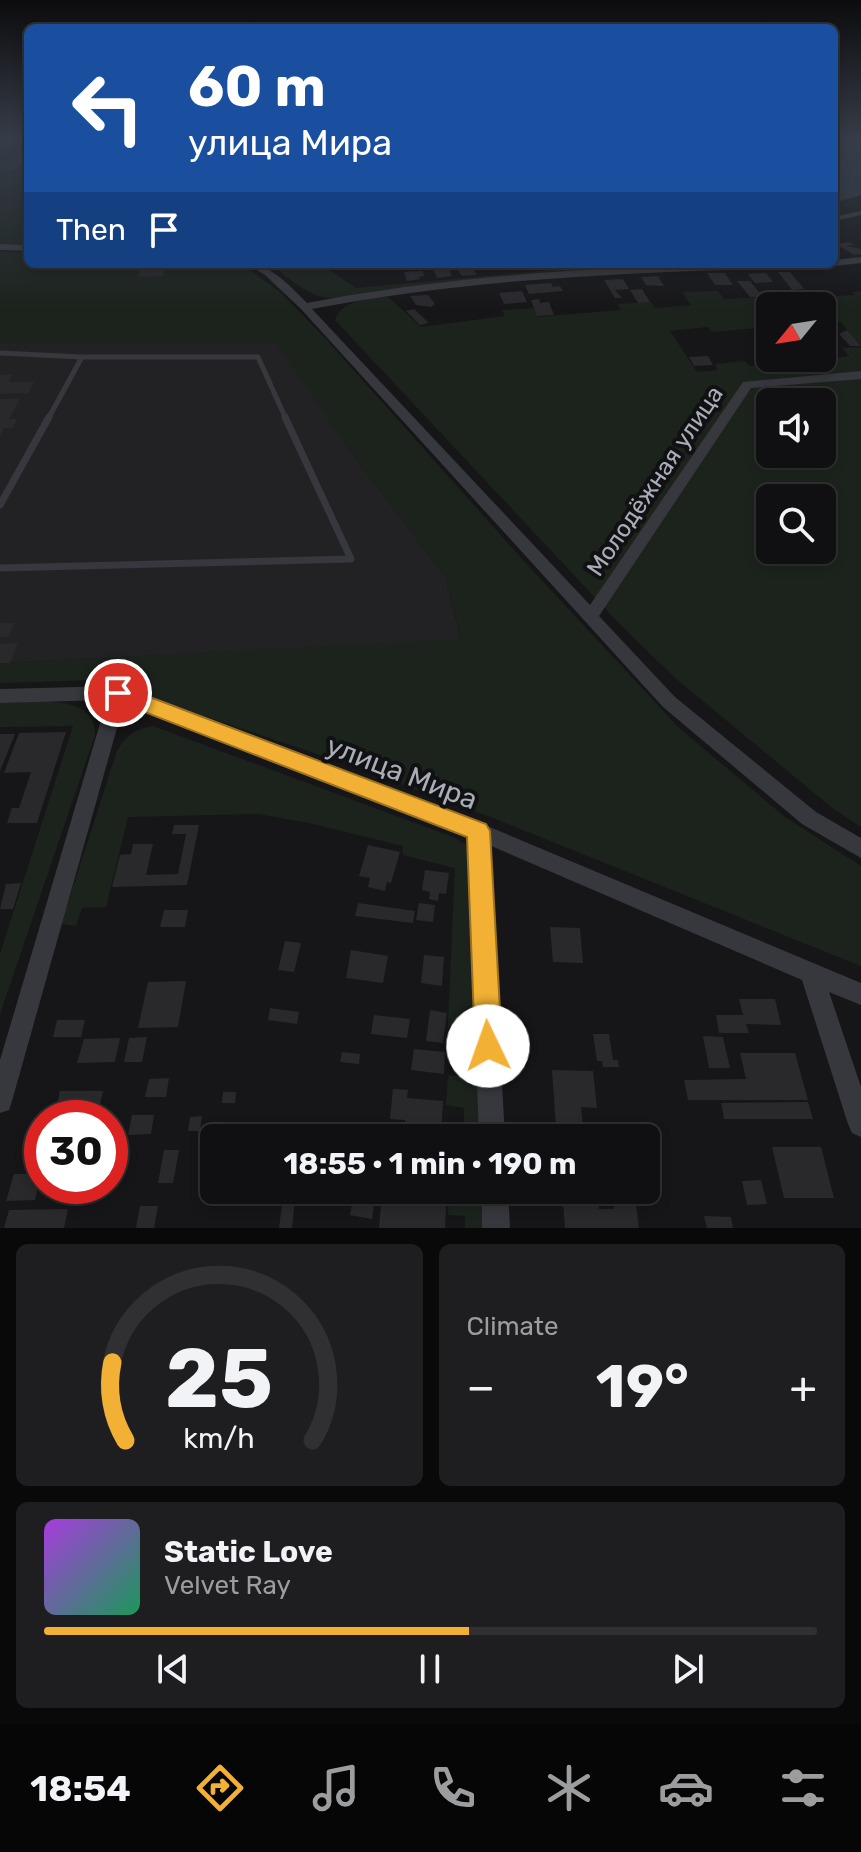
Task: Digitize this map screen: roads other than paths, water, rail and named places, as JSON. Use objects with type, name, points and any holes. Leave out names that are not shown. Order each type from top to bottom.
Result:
[{"type":"street","points":[[0,247],[24,248]]},
{"type":"street","points":[[838,263],[861,260]]},
{"type":"street","points":[[259,268],[305,307],[669,702],[809,818],[861,849]]},
{"type":"street","points":[[305,307],[388,291],[621,270],[677,268]]},
{"type":"street","name":"Молодёжная улица","points":[[590,617],[747,385],[861,375]]},
{"type":"street","points":[[0,1101],[118,693]]},
{"type":"street","name":"улица Мира","points":[[0,696],[118,693],[478,831],[861,994]]},
{"type":"street","points":[[478,831],[491,1124]]},
{"type":"street","points":[[811,972],[861,1124]]},
{"type":"street","points":[[495,1204],[496,1228]]},
{"type":"lane","points":[[838,218],[861,213]]},
{"type":"lane","points":[[0,353],[82,357],[258,357],[351,559],[0,568]]},
{"type":"lane","points":[[0,505],[82,357]]}]
